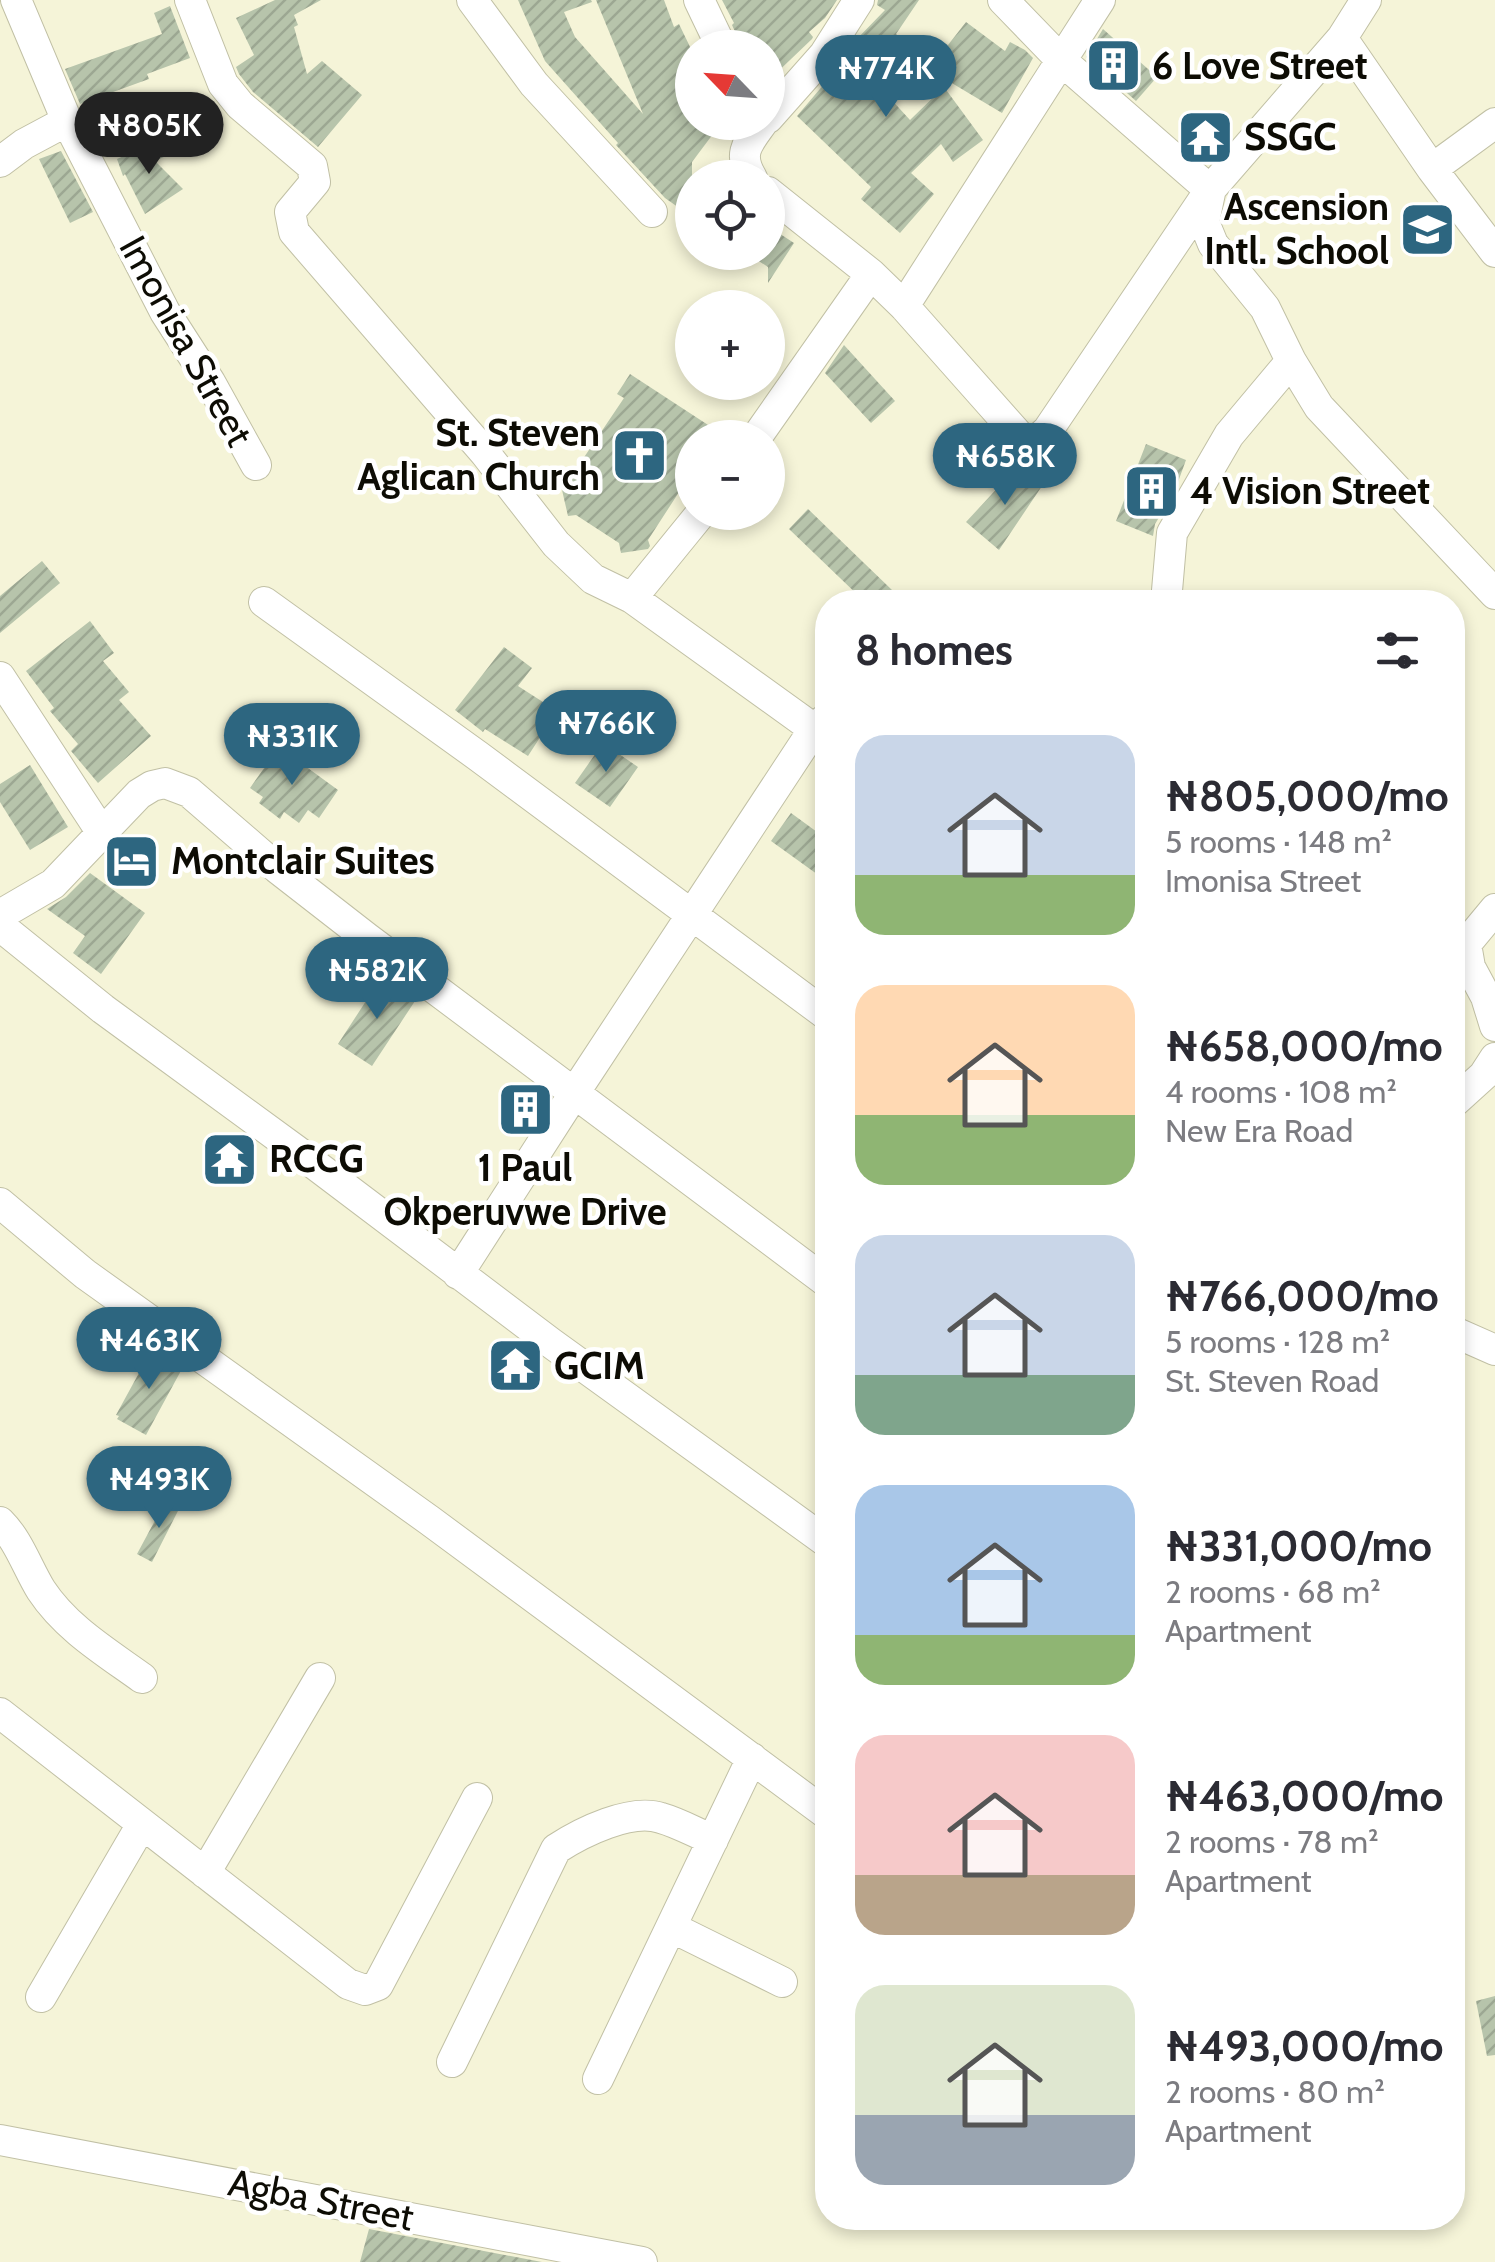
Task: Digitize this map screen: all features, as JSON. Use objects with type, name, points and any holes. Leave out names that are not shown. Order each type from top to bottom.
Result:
[{"type":"street","name":"Imonisa Street","points":[[16,0],[67,121],[165,312],[256,465]]},
{"type":"street","points":[[190,0],[223,84],[240,105],[312,166],[315,182],[290,212],[294,232],[484,452],[556,544],[593,579],[632,598],[815,719]]},
{"type":"street","points":[[472,0],[534,84],[652,212]]},
{"type":"street","points":[[699,0],[713,30]]},
{"type":"street","points":[[785,98],[824,55],[859,0]]},
{"type":"street","points":[[1003,0],[1062,61],[1210,190]]},
{"type":"street","points":[[904,306],[1100,0]]},
{"type":"street","points":[[785,205],[872,274],[1022,440],[1035,442],[1048,430],[1210,190],[1342,38],[1366,0]]},
{"type":"street","points":[[1342,38],[1495,252]]},
{"type":"street","points":[[0,162],[67,121]]},
{"type":"street","points":[[1432,169],[1495,122]]},
{"type":"street","points":[[1210,190],[1204,222],[1213,244],[1264,308],[1290,361],[1319,407],[1495,594]]},
{"type":"street","points":[[769,420],[872,274]]},
{"type":"street","points":[[1167,590],[1172,532],[1229,435],[1290,361]]},
{"type":"street","points":[[632,598],[687,530]]},
{"type":"street","points":[[264,602],[815,1007]]},
{"type":"street","points":[[0,676],[102,833]]},
{"type":"street","points":[[458,1274],[574,1092],[815,732]]},
{"type":"street","points":[[0,915],[53,884],[139,794],[166,784],[190,792],[277,868],[815,1274]]},
{"type":"street","points":[[1465,934],[1495,909]]},
{"type":"street","points":[[0,926],[103,1009],[458,1274],[815,1534]]},
{"type":"street","points":[[1465,954],[1495,1026]]},
{"type":"street","points":[[1465,1092],[1495,1058]]},
{"type":"street","points":[[0,1203],[85,1274],[414,1509],[815,1805]]},
{"type":"street","points":[[1465,1337],[1495,1350]]},
{"type":"street","points":[[0,1522],[11,1533],[42,1592],[73,1628],[142,1678]]},
{"type":"street","points":[[205,1873],[320,1678]]},
{"type":"street","points":[[0,1713],[348,1984],[365,1990],[378,1985],[476,1798]]},
{"type":"street","points":[[598,2078],[752,1758]]},
{"type":"street","points":[[452,2062],[556,1849],[628,1816],[658,1816],[713,1840]]},
{"type":"street","points":[[40,1998],[142,1824]]},
{"type":"street","points":[[671,1927],[782,1982]]},
{"type":"street","name":"Agba Street","points":[[0,2140],[642,2262]]},
{"type":"building","points":[[275,0],[321,0],[294,15],[307,74],[322,61],[362,95],[318,147],[253,92],[236,67],[254,55],[236,18]]},
{"type":"building","points":[[518,0],[591,0],[564,12],[575,37],[643,114],[596,0],[664,0],[674,27],[679,24],[682,30],[675,30],[675,140],[708,140],[694,160],[675,160],[675,205],[616,145],[545,61]]},
{"type":"building","points":[[722,0],[837,0],[809,32],[812,39],[785,65],[785,30],[734,30]]},
{"type":"building","points":[[878,0],[919,0],[896,34],[923,62],[888,96],[910,120],[944,87],[983,140],[953,162],[941,144],[911,173],[934,194],[900,233],[861,199],[871,187],[797,116],[862,48],[855,41],[885,10],[877,5]]},
{"type":"building","points":[[170,6],[190,58],[147,74],[149,79],[80,104],[65,69],[162,34],[154,13]]},
{"type":"building","points":[[966,22],[1005,51],[1010,42],[1033,58],[1002,113],[950,82],[954,78],[934,63]]},
{"type":"building","name":"6 Love Street","points":[[1103,29],[1157,77],[1136,101],[1086,57]]},
{"type":"building","points":[[155,142],[168,155],[155,161],[183,189],[145,214],[117,159]]},
{"type":"building","points":[[61,151],[93,212],[70,223],[39,159]]},
{"type":"building","points":[[785,237],[794,243],[785,257]]},
{"type":"building","points":[[844,345],[895,401],[871,423],[825,373]]},
{"type":"building","name":"St. Steven Aglican Church","points":[[630,374],[700,420],[675,420],[675,498],[648,540],[648,549],[621,553],[619,543],[576,515],[568,516],[562,490],[624,398],[617,394]]},
{"type":"building","name":"4 Vision Street","points":[[1146,444],[1186,460],[1153,536],[1116,521]]},
{"type":"building","points":[[1018,466],[1042,486],[999,550],[966,522]]},
{"type":"building","points":[[808,509],[892,590],[853,590],[789,529]]},
{"type":"building","points":[[42,561],[60,583],[0,633],[0,596]]},
{"type":"building","points":[[90,621],[114,653],[103,661],[129,692],[119,700],[151,736],[98,783],[71,751],[78,744],[50,711],[54,708],[26,671]]},
{"type":"building","points":[[504,647],[532,668],[518,686],[557,711],[528,756],[485,729],[483,732],[455,710]]},
{"type":"building","points":[[603,743],[638,767],[610,807],[575,783]]},
{"type":"building","points":[[279,747],[338,790],[319,818],[308,810],[299,823],[284,812],[280,819],[259,803],[263,797],[250,788]]},
{"type":"building","points":[[30,765],[68,827],[30,850],[0,802],[0,784]]},
{"type":"building","points":[[791,813],[815,831],[815,873],[771,841]]},
{"type":"building","points":[[90,873],[145,913],[101,974],[73,953],[85,936],[47,909]]},
{"type":"building","points":[[381,978],[415,1001],[372,1066],[338,1044]]},
{"type":"building","points":[[155,1350],[183,1367],[146,1435],[116,1415]]},
{"type":"building","points":[[166,1500],[180,1507],[152,1562],[137,1554]]},
{"type":"building","points":[[1495,1996],[1495,2055],[1487,2056],[1476,2001]]},
{"type":"building","points":[[369,2229],[542,2262],[360,2262]]},
{"type":"place","name":"6 Love Street","points":[[1113,66]]},
{"type":"place","name":"SSGC","points":[[1205,137]]},
{"type":"place","name":"Ascension Intl. School","points":[[1428,229]]},
{"type":"place","name":"St. Steven Aglican Church","points":[[639,455]]},
{"type":"place","name":"4 Vision Street","points":[[1151,491]]},
{"type":"place","name":"Montclair Suites","points":[[132,861]]},
{"type":"place","name":"1 Paul Okperuvwe Drive","points":[[525,1110]]},
{"type":"place","name":"RCCG","points":[[230,1159]]},
{"type":"place","name":"GCIM","points":[[515,1366]]}]
